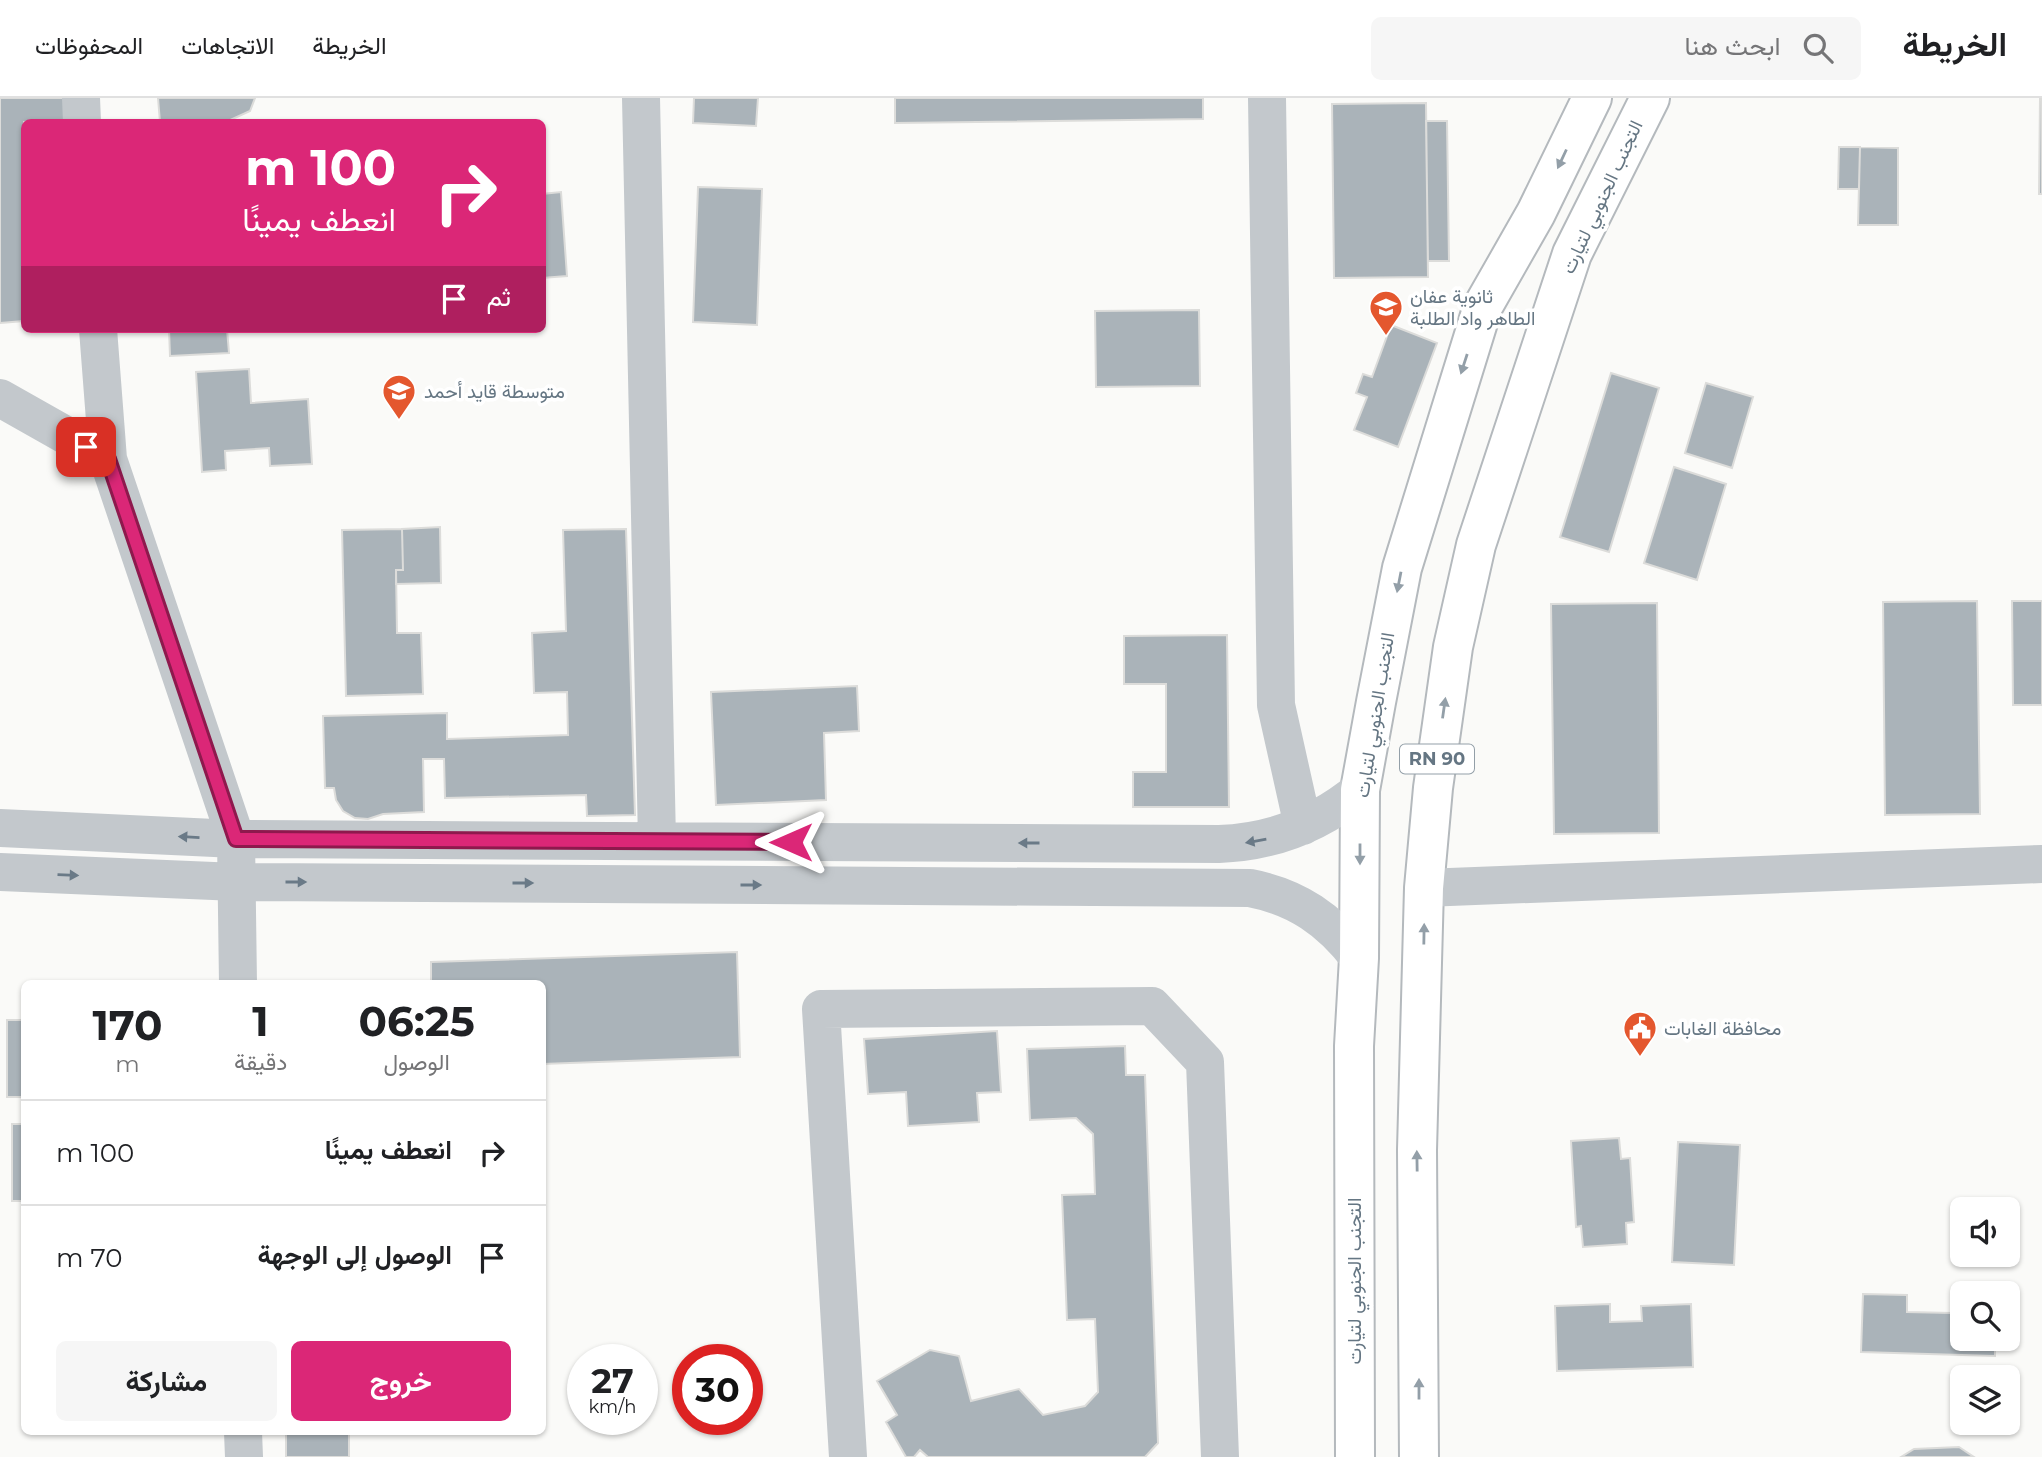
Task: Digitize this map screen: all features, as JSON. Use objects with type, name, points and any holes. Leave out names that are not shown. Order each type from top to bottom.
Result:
[{"type":"highway","name":"التجنب الجنوبي لتيارت","points":[[1349,1446],[1360,790],[1402,568],[1483,306],[1536,213],[1592,98]]},
{"type":"highway","name":"التجنب الجنوبي لتيارت","points":[[1419,1457],[1417,1150],[1424,888],[1433,788],[1453,647],[1476,545],[1572,254],[1650,98]]},
{"type":"street","points":[[80,98],[82,119]]},
{"type":"street","points":[[641,98],[657,841]]},
{"type":"street","points":[[1267,98],[1276,705],[1303,827]]},
{"type":"street","points":[[98,333],[108,459],[236,839],[238,980]]},
{"type":"street","points":[[0,398],[108,459]]},
{"type":"street","points":[[0,828],[236,839],[1219,844],[1262,840],[1303,827],[1360,790]]},
{"type":"street","points":[[1424,888],[2042,864]]},
{"type":"street","points":[[0,872],[237,882],[1250,888],[1272,892],[1312,911],[1330,924],[1359,958]]},
{"type":"street","points":[[848,1457],[821,1009],[1152,1006],[1205,1062],[1220,1457]]},
{"type":"street","points":[[243,1435],[244,1457]]},
{"type":"building","points":[[0,98],[67,98],[68,119],[21,119],[21,321],[0,323]]},
{"type":"building","points":[[158,98],[255,98],[250,111],[233,119],[160,119]]},
{"type":"building","points":[[694,98],[758,98],[756,126],[693,123]]},
{"type":"building","points":[[895,98],[1203,98],[1203,119],[895,123]]},
{"type":"building","points":[[2042,98],[2042,194],[2039,194]]},
{"type":"building","points":[[1426,103],[1428,277],[1334,278],[1332,104]]},
{"type":"building","points":[[1426,121],[1447,121],[1449,261],[1428,261]]},
{"type":"building","points":[[1839,147],[1860,147],[1859,189],[1838,189]]},
{"type":"building","points":[[1860,147],[1898,148],[1898,225],[1858,225]]},
{"type":"building","points":[[698,187],[762,189],[757,325],[693,322]]},
{"type":"building","points":[[561,192],[567,276],[546,278],[546,194]]},
{"type":"building","points":[[1199,310],[1200,386],[1096,387],[1095,311]]},
{"type":"building","points":[[1391,325],[1437,343],[1398,447],[1354,430],[1367,397],[1356,393],[1363,374],[1372,377]]},
{"type":"building","points":[[169,333],[227,333],[229,353],[170,356]]},
{"type":"building","points":[[249,369],[251,403],[308,399],[312,464],[270,466],[269,448],[225,451],[226,470],[202,472],[196,372]]},
{"type":"building","points":[[1611,373],[1659,388],[1609,552],[1560,537]]},
{"type":"building","points":[[1706,383],[1753,397],[1732,468],[1685,453]]},
{"type":"building","points":[[1674,467],[1726,484],[1697,580],[1644,563]]},
{"type":"building","points":[[440,527],[441,583],[396,584],[396,570],[403,570],[402,529]]},
{"type":"building","points":[[402,529],[403,570],[396,570],[397,633],[421,633],[423,694],[346,696],[342,530]]},
{"type":"building","points":[[626,529],[635,815],[587,816],[586,795],[445,798],[444,759],[423,759],[424,812],[383,814],[368,819],[355,818],[343,811],[336,800],[334,788],[325,788],[323,716],[447,713],[447,739],[568,735],[567,692],[534,693],[532,633],[566,631],[563,530]]},
{"type":"building","points":[[1977,601],[1980,814],[1885,815],[1883,602]]},
{"type":"building","points":[[2012,601],[2042,601],[2042,705],[2013,705]]},
{"type":"building","points":[[1657,603],[1659,833],[1554,834],[1551,604]]},
{"type":"building","points":[[1227,635],[1229,807],[1133,807],[1133,772],[1166,772],[1166,684],[1124,684],[1124,636]]},
{"type":"building","points":[[857,686],[859,731],[824,733],[826,800],[716,805],[711,692]]},
{"type":"building","points":[[737,952],[740,1057],[546,1064],[546,980],[431,980],[431,962]]},
{"type":"building","points":[[7,1020],[21,1020],[21,1097],[7,1097]]},
{"type":"building","points":[[997,1031],[1001,1092],[977,1093],[979,1122],[908,1126],[906,1092],[868,1094],[864,1039]]},
{"type":"building","points":[[1125,1046],[1126,1075],[1145,1075],[1158,1443],[1145,1457],[928,1457],[920,1450],[914,1457],[906,1457],[886,1422],[897,1415],[877,1381],[930,1350],[959,1356],[971,1401],[1019,1389],[1043,1415],[1085,1406],[1098,1392],[1095,1319],[1067,1320],[1062,1195],[1095,1194],[1093,1134],[1076,1118],[1030,1120],[1027,1049]]},
{"type":"building","points":[[12,1124],[21,1124],[21,1201],[12,1201]]},
{"type":"building","points":[[1619,1138],[1621,1159],[1630,1158],[1634,1222],[1626,1223],[1627,1244],[1583,1247],[1581,1226],[1576,1227],[1571,1141]]},
{"type":"building","points":[[1678,1142],[1740,1145],[1734,1265],[1672,1262]]},
{"type":"building","points":[[1863,1294],[1907,1295],[1907,1312],[1950,1313],[1950,1351],[1995,1351],[1995,1356],[1861,1352]]},
{"type":"building","points":[[1610,1304],[1610,1322],[1642,1321],[1641,1306],[1691,1304],[1693,1367],[1557,1371],[1555,1306]]},
{"type":"building","points":[[286,1435],[349,1435],[349,1457],[286,1457]]},
{"type":"building","points":[[1959,1447],[1974,1457],[1901,1457],[1914,1449]]},
{"type":"place","name":"ثانوية عفان الطاهر واد الطلبة","points":[[1386,337]]},
{"type":"place","name":"متوسطة قايد أحمد","points":[[399,421]]},
{"type":"place","name":"محافظة الغابات","points":[[1640,1058]]},
{"type":"route","points":[[86,447],[108,459],[236,839],[791,842]]}]
